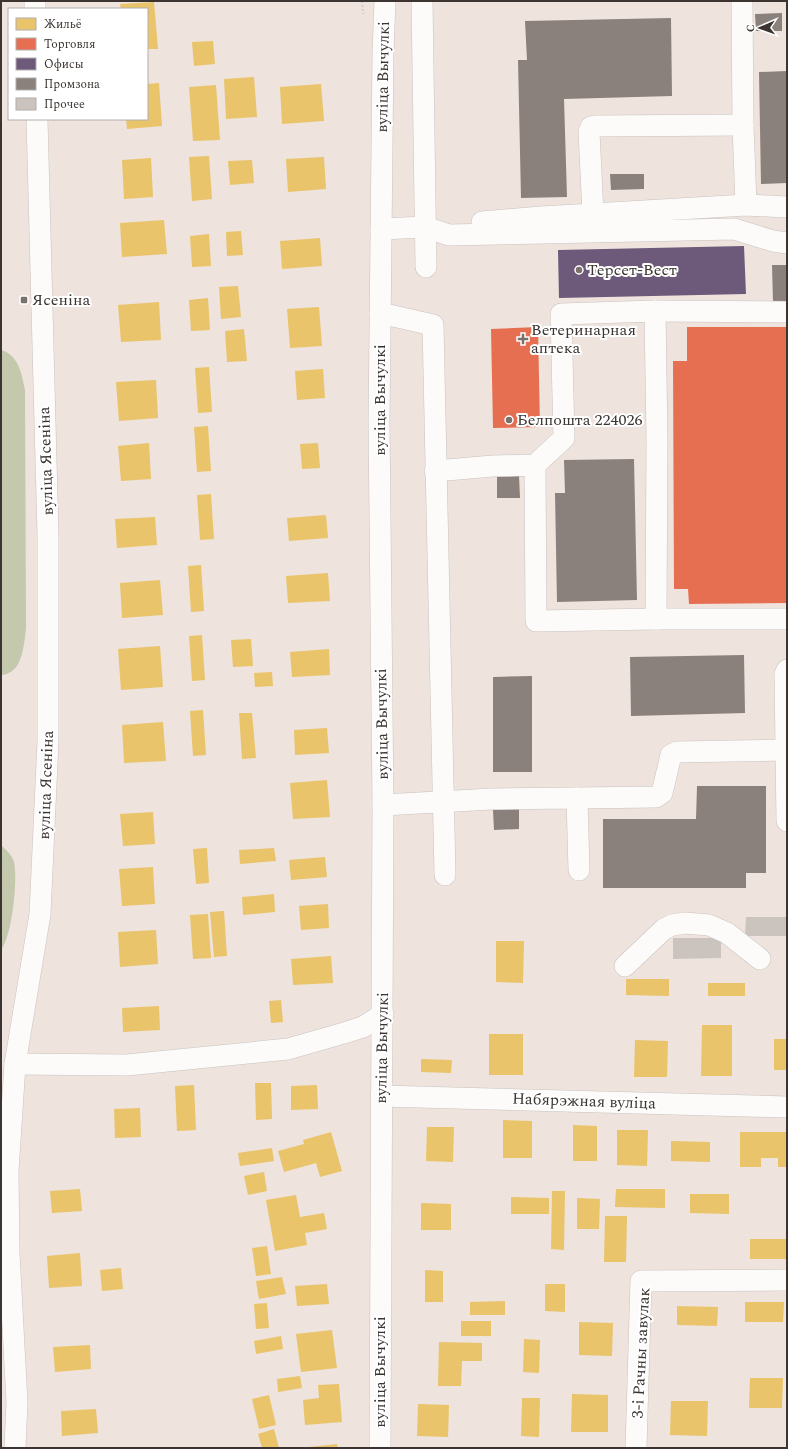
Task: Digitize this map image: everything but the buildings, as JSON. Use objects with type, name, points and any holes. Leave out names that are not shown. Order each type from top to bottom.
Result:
[{"type":"street","name":"вуліца Вычулкі","points":[[380,1448],[383,805],[379,422],[383,53],[385,1]]},
{"type":"street","points":[[422,1],[426,267]]},
{"type":"street","points":[[742,1],[743,125],[746,205]]},
{"type":"street","name":"вуліца Ясеніна","points":[[15,1448],[17,1402],[9,1253],[8,1170],[16,1064],[40,914],[48,741],[48,536],[37,120]]},
{"type":"street","points":[[593,214],[589,132],[591,127],[743,125]]},
{"type":"street","points":[[381,229],[425,227],[541,217],[746,205],[787,207]]},
{"type":"street","points":[[425,227],[449,235],[734,229],[773,241],[787,243]]},
{"type":"street","points":[[435,471],[493,466],[535,466],[564,438],[561,314],[655,311],[787,312]]},
{"type":"street","points":[[655,311],[657,441],[656,619]]},
{"type":"street","points":[[380,313],[433,325],[435,471],[444,802],[444,875]]},
{"type":"street","points":[[535,466],[536,621],[787,619]]},
{"type":"street","points":[[787,670],[785,674],[787,821]]},
{"type":"street","points":[[383,805],[492,799],[656,797],[662,793],[671,755],[676,752],[786,750]]},
{"type":"street","points":[[577,798],[579,870]]},
{"type":"street","points":[[625,966],[664,929],[672,925],[685,923],[709,924],[727,933],[760,959]]},
{"type":"street","points":[[16,1064],[127,1065],[288,1049],[363,1027],[382,1014]]},
{"type":"street","name":"Набярэжная вуліца","points":[[381,1096],[787,1107]]},
{"type":"street","name":"3-і Рачны завулак","points":[[636,1448],[642,1281],[787,1280]]},
{"type":"green space","points":[[1,350],[12,356],[19,366],[25,390],[26,628],[23,650],[18,664],[8,673],[1,675]]},
{"type":"green space","points":[[1,845],[9,853],[14,862],[15,894],[8,933],[1,950]]},
{"type":"place","name":"Терсет-Вест","points":[[579,270]]},
{"type":"place","name":"Ясеніна","points":[[24,300]]},
{"type":"place","name":"Ветеринарная аптека","points":[[523,339]]},
{"type":"place","name":"Белпошта 224026","points":[[509,420]]}]
